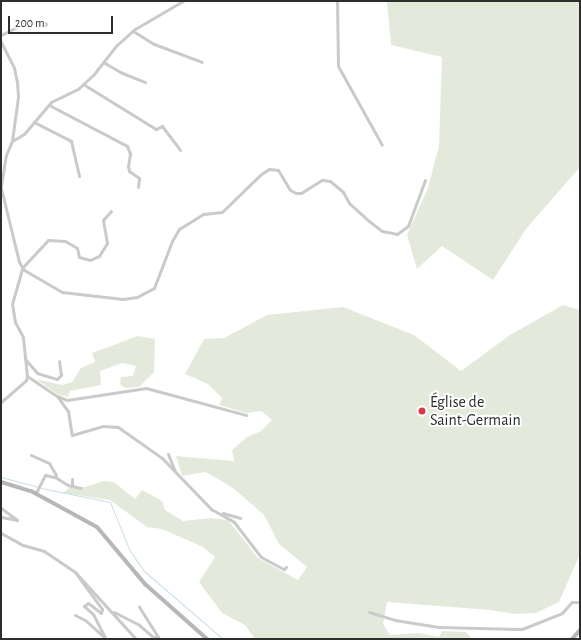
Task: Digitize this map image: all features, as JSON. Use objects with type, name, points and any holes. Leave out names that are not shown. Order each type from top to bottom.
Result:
[{"type":"main road","points":[[1,482],[37,491],[97,527],[140,579],[207,639]]},
{"type":"main road","points":[[572,639],[580,630]]},
{"type":"main road","points":[[199,632],[203,639]]},
{"type":"street","points":[[12,140],[24,134],[48,105],[73,93],[83,84],[133,31],[183,1]]},
{"type":"street","points":[[337,1],[338,66],[382,145]]},
{"type":"street","points":[[1,35],[28,21],[38,24]]},
{"type":"street","points":[[133,31],[154,44],[202,62]]},
{"type":"street","points":[[1,42],[14,68],[18,97],[12,140],[6,155],[1,186],[22,268],[62,292],[123,299],[137,297],[154,288],[172,241],[180,229],[203,214],[222,212],[260,175],[269,169],[278,170],[290,190],[296,193],[301,193],[322,180],[330,180],[343,192],[349,203],[369,221],[382,231],[397,234],[408,226],[425,180]]},
{"type":"street","points":[[103,62],[120,72],[145,82]]},
{"type":"street","points":[[83,84],[156,129],[162,126],[180,150]]},
{"type":"street","points":[[48,105],[127,146],[130,154],[128,166],[129,171],[139,178],[138,187]]},
{"type":"street","points":[[34,122],[58,135],[67,138],[79,176]]},
{"type":"street","points":[[1,402],[26,380],[27,376],[23,337],[15,322],[12,304],[22,268],[48,240],[65,241],[77,248],[79,257],[90,260],[99,256],[107,243],[103,220],[111,211]]},
{"type":"street","points":[[26,359],[37,373],[57,379],[61,375],[59,361]]},
{"type":"street","points":[[27,376],[57,396],[72,400],[146,388],[246,415]]},
{"type":"street","points":[[57,396],[68,411],[72,435],[103,426],[118,427],[162,458],[204,503],[234,522],[261,557],[284,569],[286,567]]},
{"type":"street","points":[[168,454],[174,472]]},
{"type":"street","points":[[31,455],[49,463],[55,477]]},
{"type":"street","points":[[37,491],[46,474],[72,486],[82,488]]},
{"type":"street","points":[[72,479],[72,486]]},
{"type":"street","points":[[1,508],[17,520],[1,517]]},
{"type":"street","points":[[222,513],[240,518]]},
{"type":"street","points":[[1,533],[23,545],[44,551],[75,572],[114,612],[136,639]]},
{"type":"street","points":[[75,572],[102,609],[101,613],[88,603],[84,606],[93,614],[106,638]]},
{"type":"street","points":[[369,612],[395,620],[438,627],[522,629],[562,613],[572,602],[580,602]]},
{"type":"street","points":[[114,612],[138,624],[153,637],[158,636],[139,607]]},
{"type":"street","points":[[75,615],[85,620],[106,638]]},
{"type":"green space","points":[[387,1],[580,1],[580,167],[526,229],[493,280],[442,246],[417,269],[407,235],[428,188],[439,146],[442,57],[391,45]]},
{"type":"green space","points":[[563,305],[580,310],[580,554],[559,602],[536,613],[514,614],[490,610],[387,602],[383,624],[390,635],[419,633],[439,637],[442,631],[466,632],[472,639],[255,639],[245,625],[222,613],[199,582],[215,557],[203,547],[162,529],[147,527],[110,500],[63,493],[71,486],[81,488],[104,481],[114,482],[135,499],[142,490],[162,501],[165,510],[183,521],[211,518],[228,520],[258,558],[298,580],[307,567],[279,544],[264,515],[233,488],[206,472],[182,476],[176,456],[234,461],[232,450],[247,437],[261,431],[272,420],[261,411],[246,413],[219,405],[222,398],[208,384],[185,374],[204,339],[224,338],[267,315],[343,307],[414,335],[461,371],[510,335]]},
{"type":"green space","points":[[138,336],[155,339],[154,372],[139,387],[125,388],[120,384],[121,377],[133,376],[136,366],[122,363],[100,371],[101,385],[70,391],[68,397],[57,394],[36,379],[62,385],[72,382],[81,368],[95,362],[92,353]]},
{"type":"waterway","points":[[1,477],[38,487]]},
{"type":"waterway","points":[[41,488],[110,502],[130,551],[144,571],[223,639]]},
{"type":"place","name":"Église de Saint-Germain","points":[[422,411]]}]
